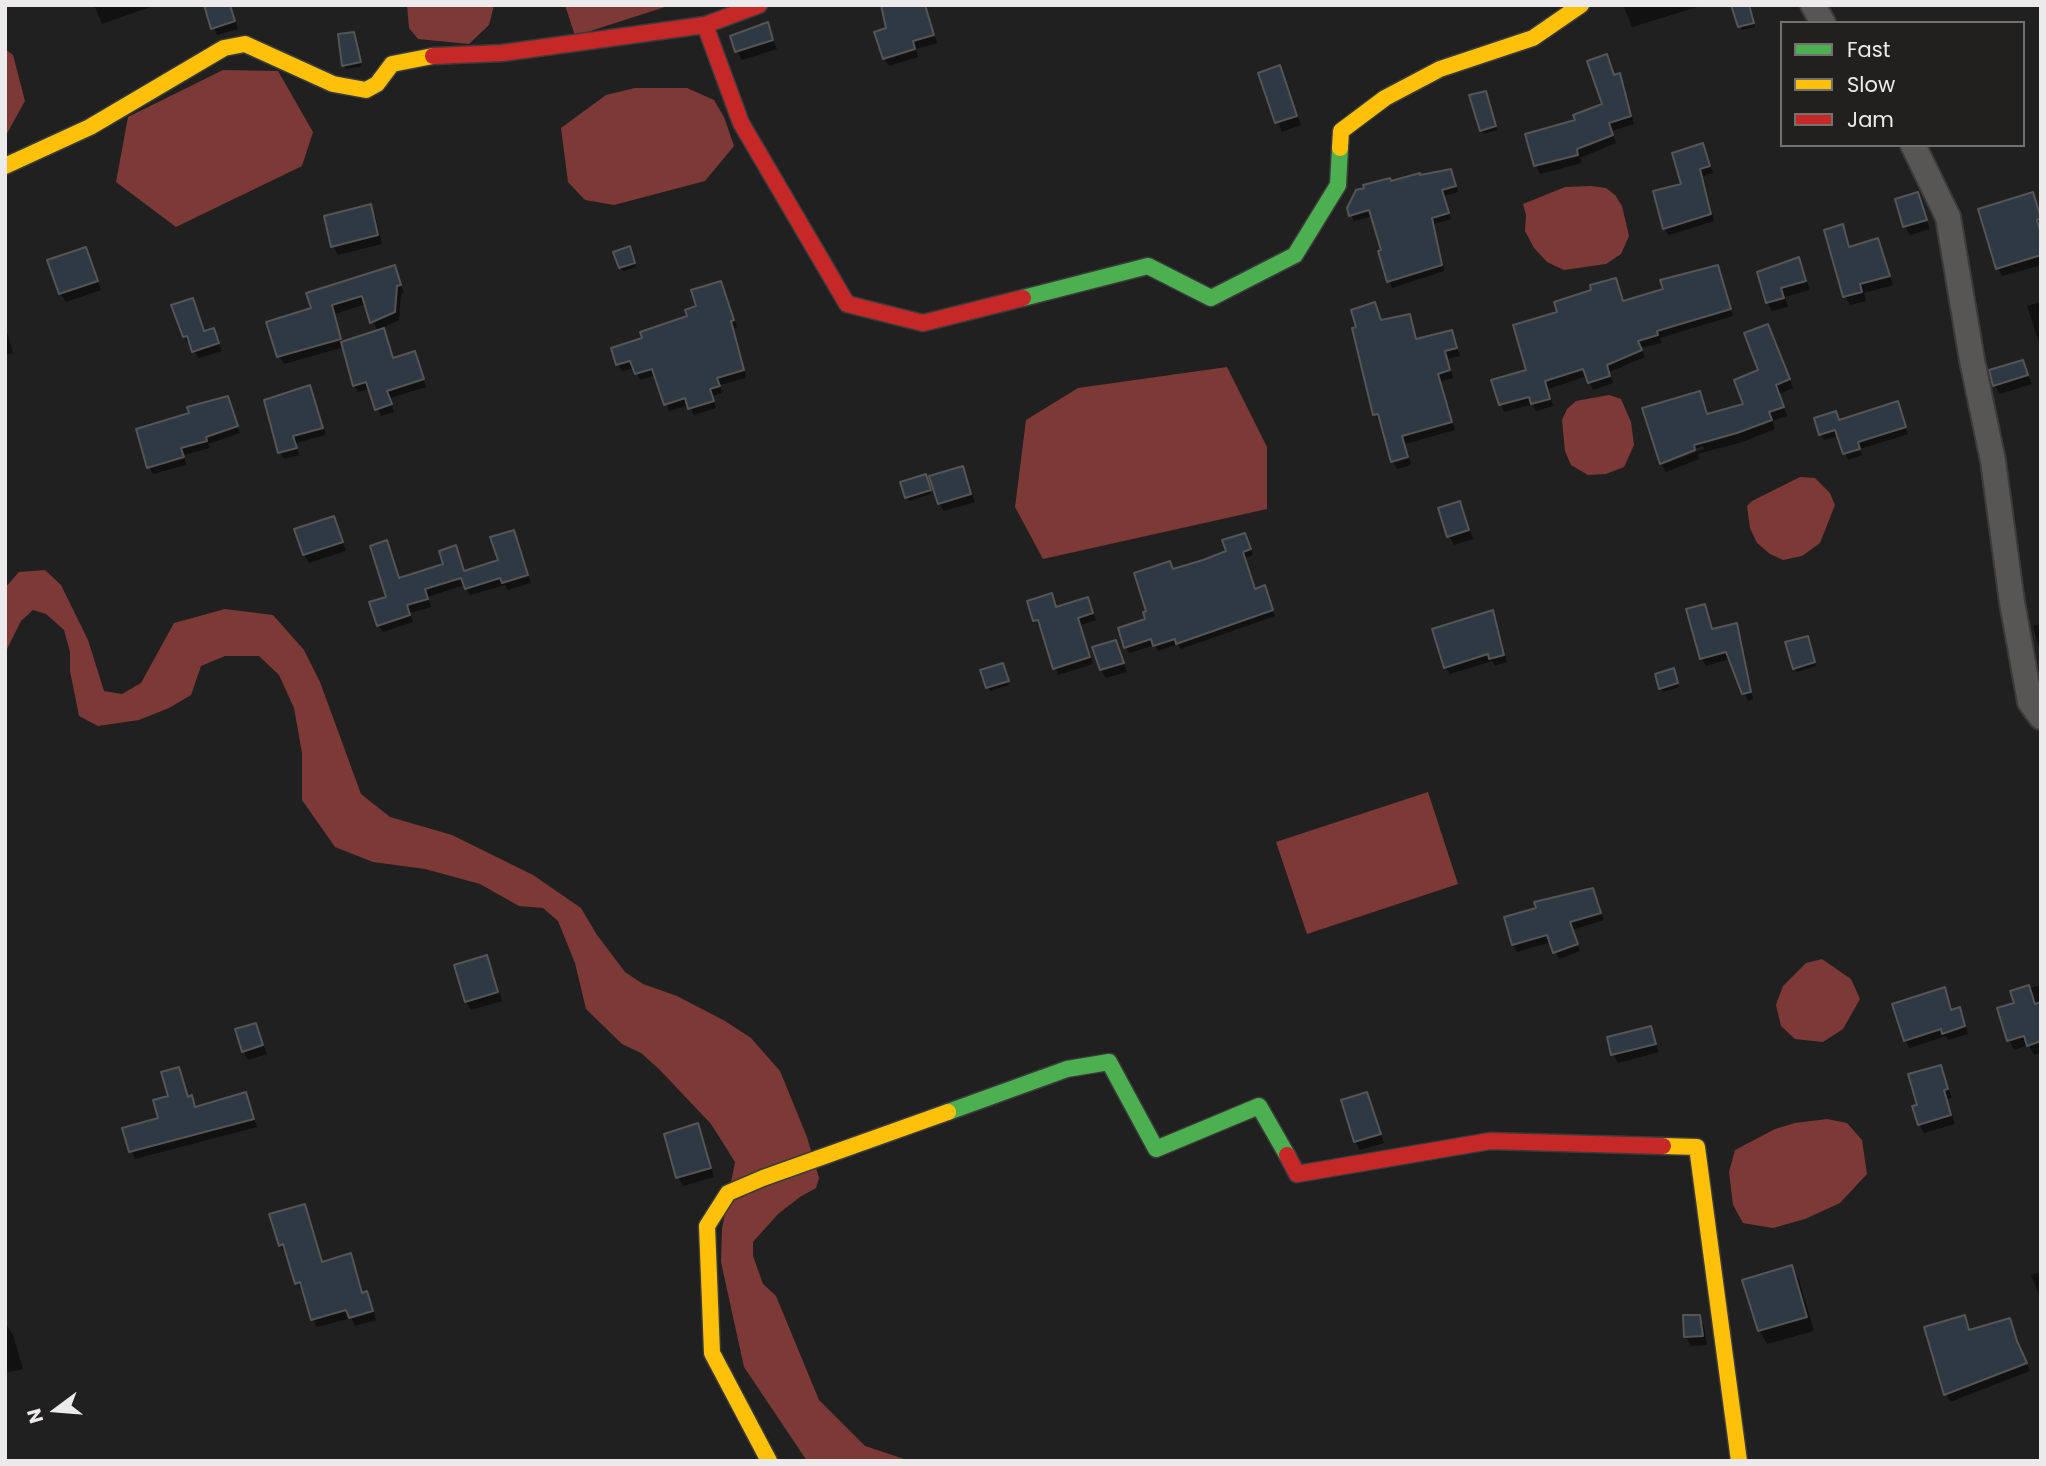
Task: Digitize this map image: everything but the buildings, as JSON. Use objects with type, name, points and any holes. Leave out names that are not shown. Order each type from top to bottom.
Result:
[{"type":"street","points":[[5,166],[90,127],[224,48],[245,44],[333,84],[366,90],[376,84],[392,64],[432,56],[502,53],[705,24],[759,5]]},
{"type":"street","points":[[705,24],[741,123],[847,304],[923,323],[1147,266],[1211,298],[1295,255],[1338,185],[1340,131],[1385,98],[1440,69],[1533,38],[1581,5]]},
{"type":"street","points":[[1813,5],[1822,21]]},
{"type":"street","points":[[1914,147],[1948,217],[1972,360],[1993,461],[2012,602],[2030,702],[2041,717]]},
{"type":"street","points":[[769,1461],[712,1353],[707,1226],[728,1194],[763,1178],[1067,1069],[1109,1062],[1156,1149],[1259,1106],[1297,1174],[1490,1140],[1697,1147],[1740,1461]]},
{"type":"shaded area","points":[[407,5],[494,5],[489,25],[469,44],[418,39],[409,28]]},
{"type":"shaded area","points":[[565,5],[671,5],[575,36]]},
{"type":"shaded area","points":[[5,49],[13,55],[25,101],[5,137]]},
{"type":"shaded area","points":[[223,70],[278,71],[313,132],[302,166],[176,227],[116,182],[128,117]]},
{"type":"shaded area","points":[[635,88],[687,88],[714,100],[724,117],[734,146],[705,181],[614,205],[585,200],[568,182],[561,128],[606,95]]},
{"type":"shaded area","points":[[1565,187],[1606,188],[1615,195],[1622,206],[1629,236],[1621,254],[1606,264],[1564,270],[1547,262],[1534,248],[1525,231],[1526,215],[1523,204]]},
{"type":"shaded area","points":[[1227,367],[1267,447],[1267,509],[1043,559],[1015,507],[1026,420],[1078,388]]},
{"type":"shaded area","points":[[1609,395],[1621,399],[1631,422],[1634,445],[1624,467],[1606,474],[1588,475],[1571,465],[1565,451],[1562,420],[1567,409],[1576,401]]},
{"type":"shaded area","points":[[1800,477],[1815,478],[1830,493],[1835,505],[1820,543],[1802,556],[1783,560],[1757,543],[1750,528],[1747,506]]},
{"type":"shaded area","points":[[45,570],[61,585],[88,640],[104,691],[122,694],[141,683],[174,623],[225,609],[273,615],[304,650],[320,682],[361,794],[390,817],[452,835],[533,875],[581,908],[597,935],[625,972],[643,984],[677,996],[725,1021],[751,1038],[780,1071],[807,1137],[819,1178],[816,1188],[778,1214],[753,1242],[753,1256],[763,1284],[776,1296],[819,1400],[865,1446],[910,1461],[807,1461],[744,1367],[721,1262],[722,1229],[735,1162],[711,1124],[659,1069],[641,1053],[622,1044],[586,1009],[575,963],[558,921],[543,908],[519,906],[480,884],[425,869],[373,862],[335,847],[302,800],[302,753],[294,708],[279,675],[259,656],[225,656],[201,666],[191,695],[169,708],[139,720],[98,726],[79,716],[70,671],[70,652],[64,630],[46,614],[33,610],[21,621],[5,653],[5,588],[19,572]]},
{"type":"shaded area","points":[[1428,792],[1458,884],[1307,934],[1276,842]]},
{"type":"shaded area","points":[[1822,959],[1851,979],[1860,999],[1843,1029],[1823,1042],[1795,1039],[1781,1026],[1776,1005],[1778,999],[1783,986],[1806,963]]},
{"type":"shaded area","points":[[1827,1119],[1847,1123],[1862,1140],[1867,1174],[1840,1203],[1805,1219],[1773,1228],[1743,1223],[1733,1205],[1729,1172],[1735,1150],[1775,1129],[1795,1123]]},
{"type":"traffic: fast","points":[[1023,298],[1148,266],[1211,298],[1295,255],[1338,185],[1340,148]]},
{"type":"traffic: fast","points":[[948,1112],[1067,1069],[1109,1062],[1156,1149],[1259,1106],[1287,1155]]},
{"type":"traffic: slow","points":[[1340,148],[1341,131],[1385,98],[1440,69],[1533,38],[1581,5]]},
{"type":"traffic: slow","points":[[5,166],[90,127],[224,48],[245,44],[333,84],[366,90],[377,84],[392,64],[433,56]]},
{"type":"traffic: slow","points":[[769,1461],[712,1353],[707,1226],[728,1193],[948,1112]]},
{"type":"traffic: slow","points":[[1663,1146],[1697,1147],[1739,1461]]},
{"type":"traffic: jam","points":[[433,56],[502,53],[705,25],[759,5]]},
{"type":"traffic: jam","points":[[705,25],[741,123],[847,304],[923,323],[1023,298]]},
{"type":"traffic: jam","points":[[1287,1155],[1297,1174],[1490,1141],[1663,1146]]}]
